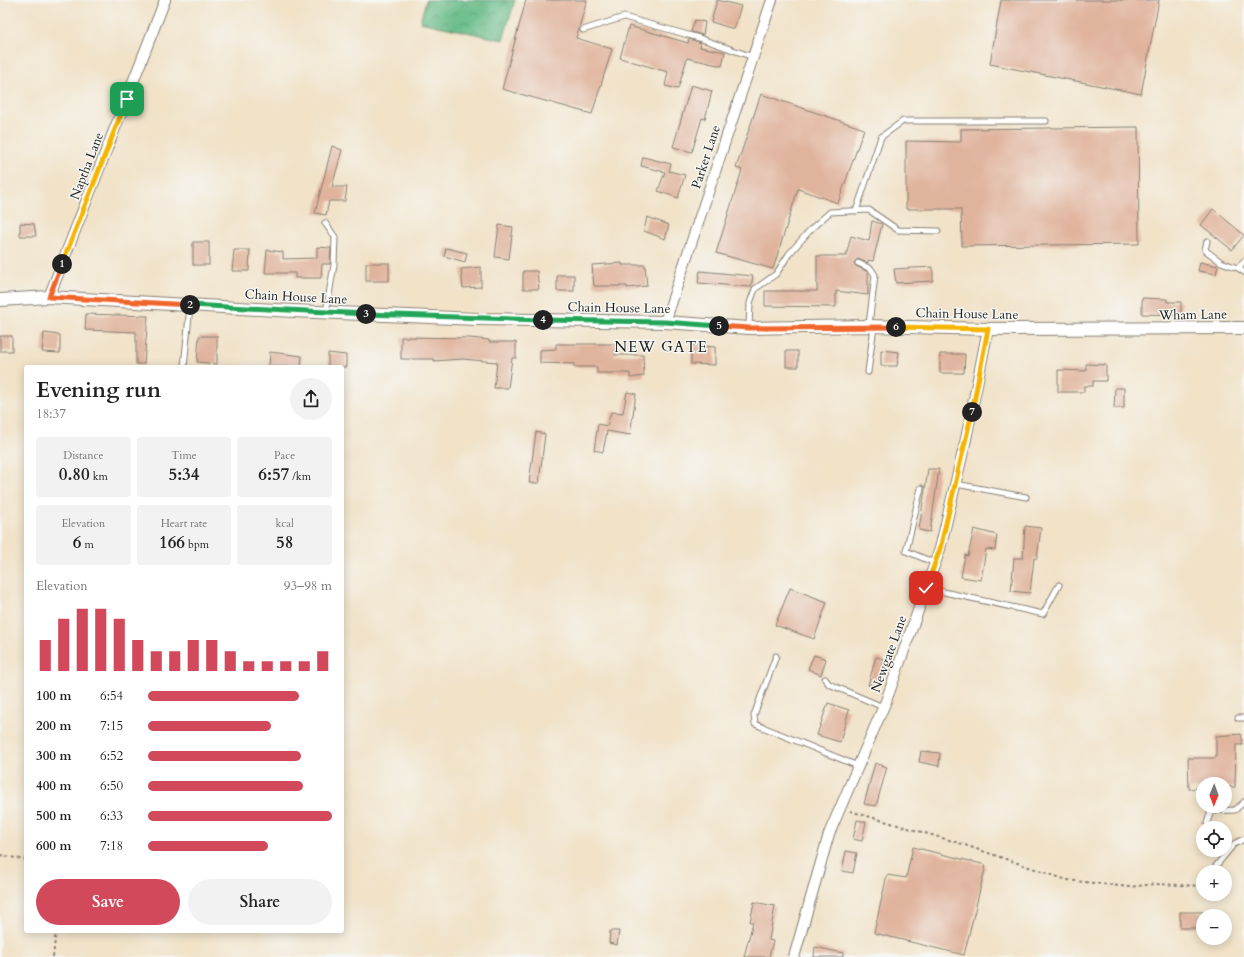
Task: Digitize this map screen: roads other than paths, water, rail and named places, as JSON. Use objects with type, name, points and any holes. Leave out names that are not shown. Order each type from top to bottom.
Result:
[{"type":"street","name":"Naptha Lane","points":[[49,297],[166,0]]},
{"type":"street","name":"Parker Lane","points":[[665,322],[772,0]]},
{"type":"street","name":"Chain House Lane","points":[[0,300],[49,297],[476,319],[665,322],[749,328],[872,326],[988,329],[1142,329]]},
{"type":"street","name":"Wham Lane","points":[[1142,329],[1243,325]]},
{"type":"street","name":"Newgate Lane","points":[[794,957],[829,834],[883,707],[940,549],[956,484],[988,329]]},
{"type":"lane","points":[[583,30],[624,17],[700,38],[753,57]]},
{"type":"lane","points":[[856,211],[881,137],[903,122],[1046,121]]},
{"type":"lane","points":[[749,328],[750,303],[755,289],[776,274],[789,254],[812,228],[830,212],[869,210],[898,230],[938,231]]},
{"type":"lane","points":[[325,224],[335,237],[334,265],[326,312]]},
{"type":"lane","points":[[1207,241],[1205,250],[1212,257],[1244,272]]},
{"type":"lane","points":[[1238,268],[1244,261]]},
{"type":"lane","points":[[858,264],[871,269],[875,275],[868,372]]},
{"type":"lane","points":[[184,365],[190,305]]},
{"type":"lane","points":[[956,484],[1026,497]]},
{"type":"lane","points":[[921,488],[906,551],[935,563]]},
{"type":"lane","points":[[926,588],[1043,614],[1059,585]]},
{"type":"lane","points":[[776,656],[754,714],[755,724],[858,766]]},
{"type":"lane","points":[[825,679],[829,684],[883,707]]},
{"type":"lane","points":[[1238,718],[1244,718]]},
{"type":"lane","points":[[1208,821],[1211,811],[1235,810],[1244,802]]},
{"type":"lane","points":[[1217,865],[1234,844],[1244,839]]},
{"type":"district","name":"NEW GATE","points":[[661,347]]}]
